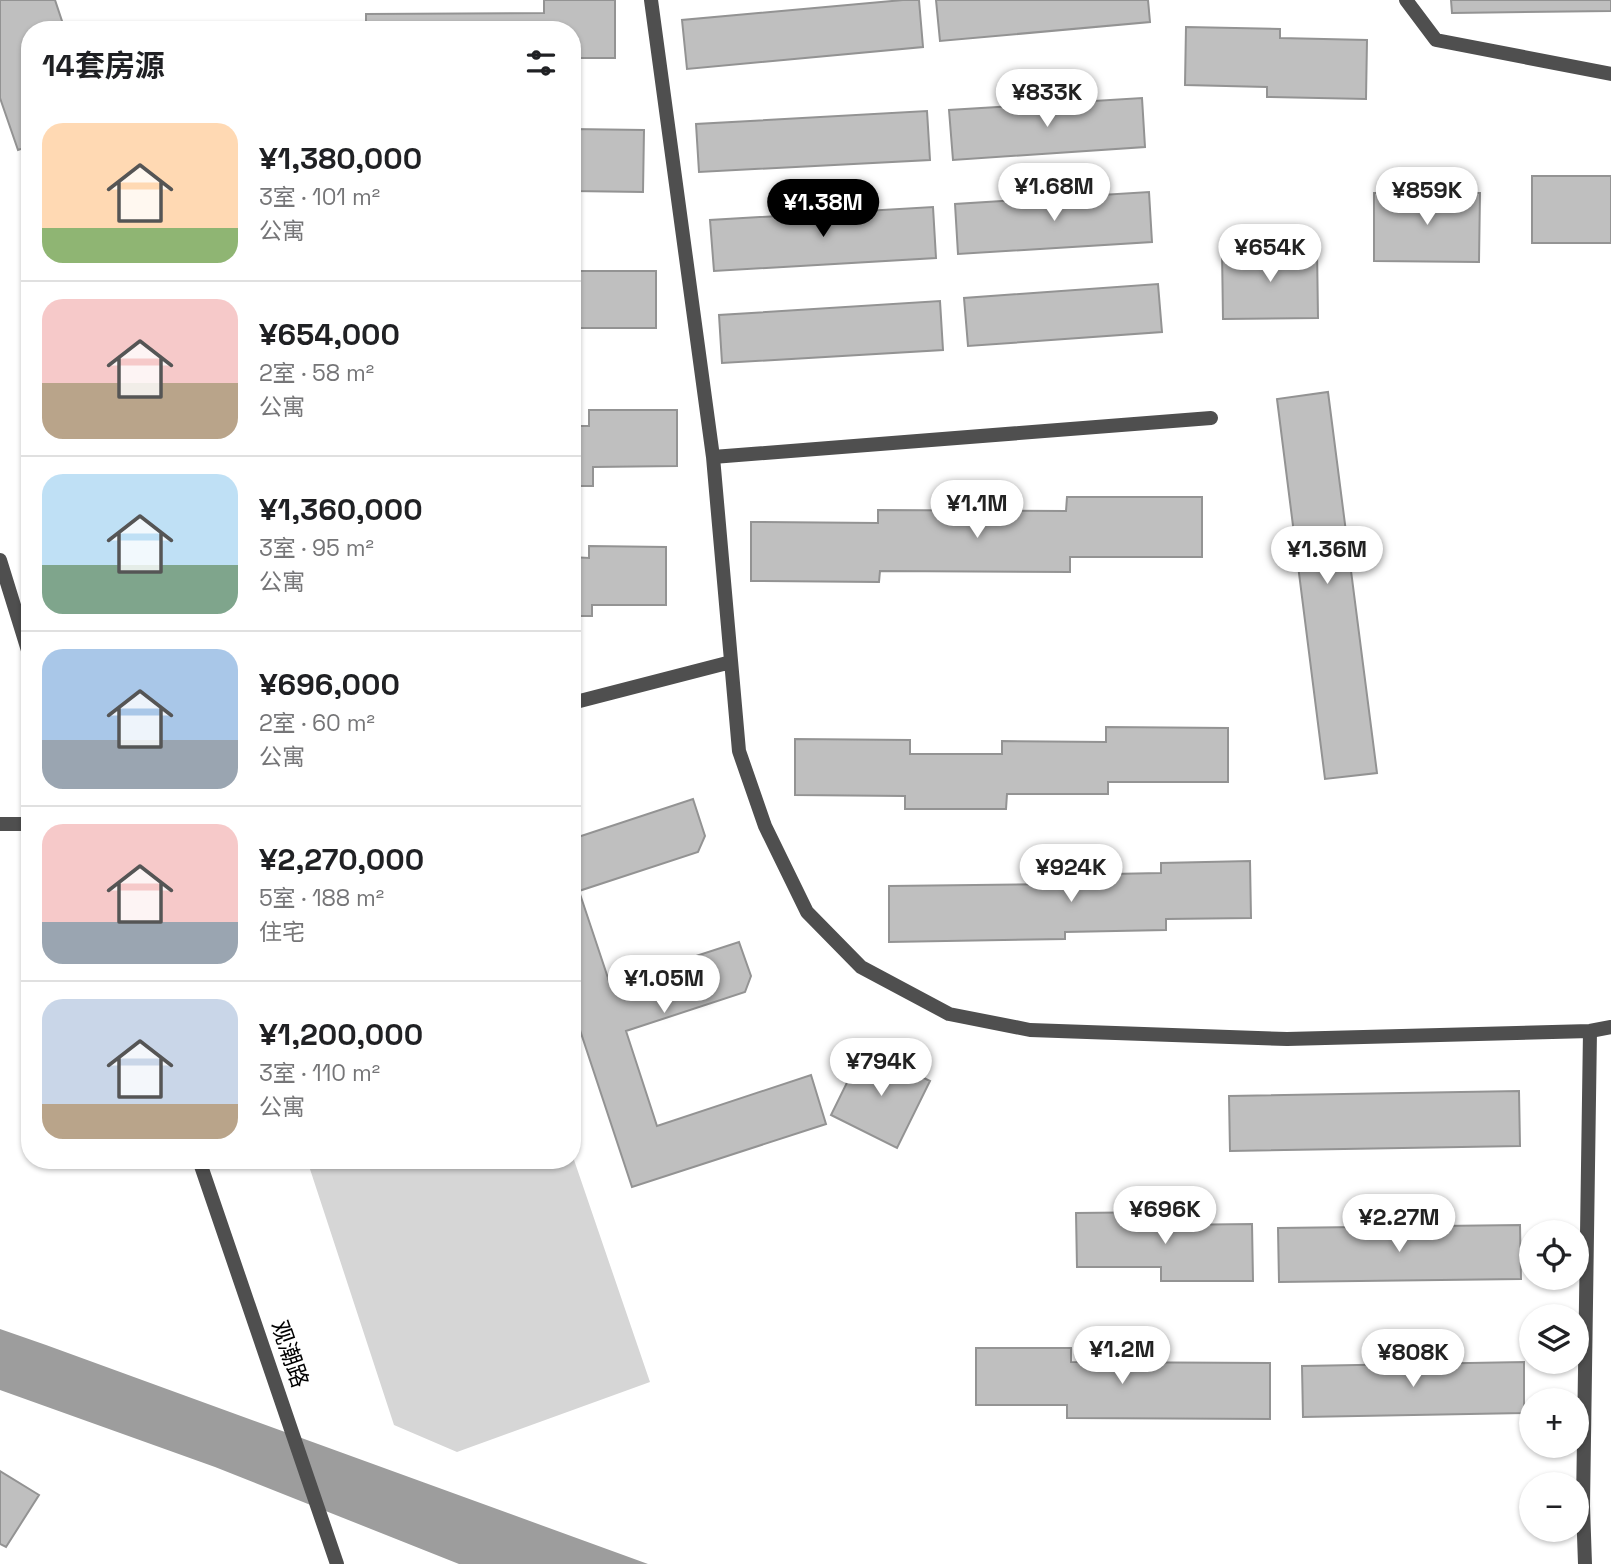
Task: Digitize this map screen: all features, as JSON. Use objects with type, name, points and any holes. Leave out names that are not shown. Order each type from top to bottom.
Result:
[{"type":"street","points":[[651,0],[713,457],[738,751],[765,826],[807,912],[861,967],[949,1014],[1030,1030],[1287,1039],[1590,1031],[1611,1027]]},
{"type":"street","points":[[1406,0],[1436,40],[1611,74]]},
{"type":"street","points":[[713,457],[1211,418]]},
{"type":"street","points":[[0,560],[21,628]]},
{"type":"street","points":[[581,702],[731,662]]},
{"type":"street","points":[[0,824],[21,824]]},
{"type":"street","points":[[1585,1564],[1583,1506],[1590,1031]]},
{"type":"street","name":"观潮路","points":[[202,1169],[336,1561]]},
{"type":"shaded area","points":[[310,1169],[577,1169],[650,1382],[457,1452],[394,1425]]},
{"type":"shaded area","points":[[0,1329],[648,1564],[459,1564],[215,1467],[0,1390]]},
{"type":"building","points":[[0,0],[55,0],[62,21],[21,21],[21,149],[18,150],[0,98]]},
{"type":"building","points":[[544,0],[615,0],[615,58],[581,58],[581,21],[366,21],[366,14],[544,13]]},
{"type":"building","points":[[919,0],[923,47],[687,69],[682,20]]},
{"type":"building","points":[[936,0],[1148,0],[1150,22],[940,41]]},
{"type":"building","points":[[1451,0],[1611,0],[1611,11],[1452,13]]},
{"type":"building","points":[[1186,27],[1280,29],[1280,38],[1367,40],[1366,99],[1267,97],[1267,87],[1185,85]]},
{"type":"building","points":[[1142,98],[1145,147],[953,160],[949,110]]},
{"type":"building","points":[[927,111],[930,160],[699,172],[696,124]]},
{"type":"building","points":[[581,129],[644,130],[643,192],[581,191]]},
{"type":"building","points":[[1532,176],[1611,176],[1611,243],[1532,243]]},
{"type":"building","points":[[1149,192],[1152,242],[958,254],[955,204]]},
{"type":"building","points":[[1374,193],[1480,193],[1479,262],[1374,261]]},
{"type":"building","points":[[933,207],[936,258],[714,271],[710,220]]},
{"type":"building","points":[[1317,248],[1318,318],[1223,319],[1222,250]]},
{"type":"building","points":[[581,271],[656,271],[656,328],[581,328]]},
{"type":"building","points":[[1158,284],[1162,332],[968,346],[964,298]]},
{"type":"building","points":[[940,301],[943,350],[722,363],[719,315]]},
{"type":"building","points":[[1328,392],[1377,773],[1325,779],[1277,399]]},
{"type":"building","points":[[589,410],[677,410],[677,466],[593,467],[593,486],[581,486],[581,426],[589,426]]},
{"type":"building","points":[[1067,497],[1202,497],[1202,557],[1070,557],[1070,572],[880,571],[879,582],[751,581],[751,522],[878,523],[878,510],[1066,511]]},
{"type":"building","points":[[589,546],[666,547],[666,605],[592,605],[592,616],[581,616],[581,558],[589,558]]},
{"type":"building","points":[[1106,727],[1228,728],[1228,782],[1108,782],[1108,794],[1007,794],[1006,809],[905,809],[905,796],[795,795],[795,739],[910,740],[910,754],[1002,754],[1002,741],[1106,742]]},
{"type":"building","points":[[693,799],[705,836],[698,852],[581,890],[581,836]]},
{"type":"building","points":[[1250,861],[1251,918],[1166,919],[1166,930],[1065,932],[1065,939],[889,942],[889,886],[1061,884],[1061,875],[1161,873],[1161,863]]},
{"type":"building","points":[[581,897],[610,984],[739,942],[751,976],[745,992],[626,1031],[657,1126],[811,1075],[826,1124],[632,1187],[581,1033]]},
{"type":"building","points":[[864,1048],[930,1081],[897,1148],[831,1115]]},
{"type":"building","points":[[1519,1091],[1520,1146],[1230,1151],[1229,1096]]},
{"type":"building","points":[[1167,1212],[1167,1225],[1252,1224],[1253,1281],[1161,1281],[1161,1267],[1077,1267],[1076,1213]]},
{"type":"building","points":[[1519,1225],[1519,1279],[1279,1282],[1278,1228]]},
{"type":"building","points":[[976,1348],[1071,1348],[1071,1362],[1270,1363],[1270,1419],[1067,1418],[1067,1405],[976,1405]]},
{"type":"building","points":[[1519,1362],[1519,1374],[1524,1374],[1524,1388],[1519,1388],[1519,1413],[1303,1417],[1302,1366]]},
{"type":"building","points":[[0,1471],[39,1495],[6,1547],[0,1544]]}]
